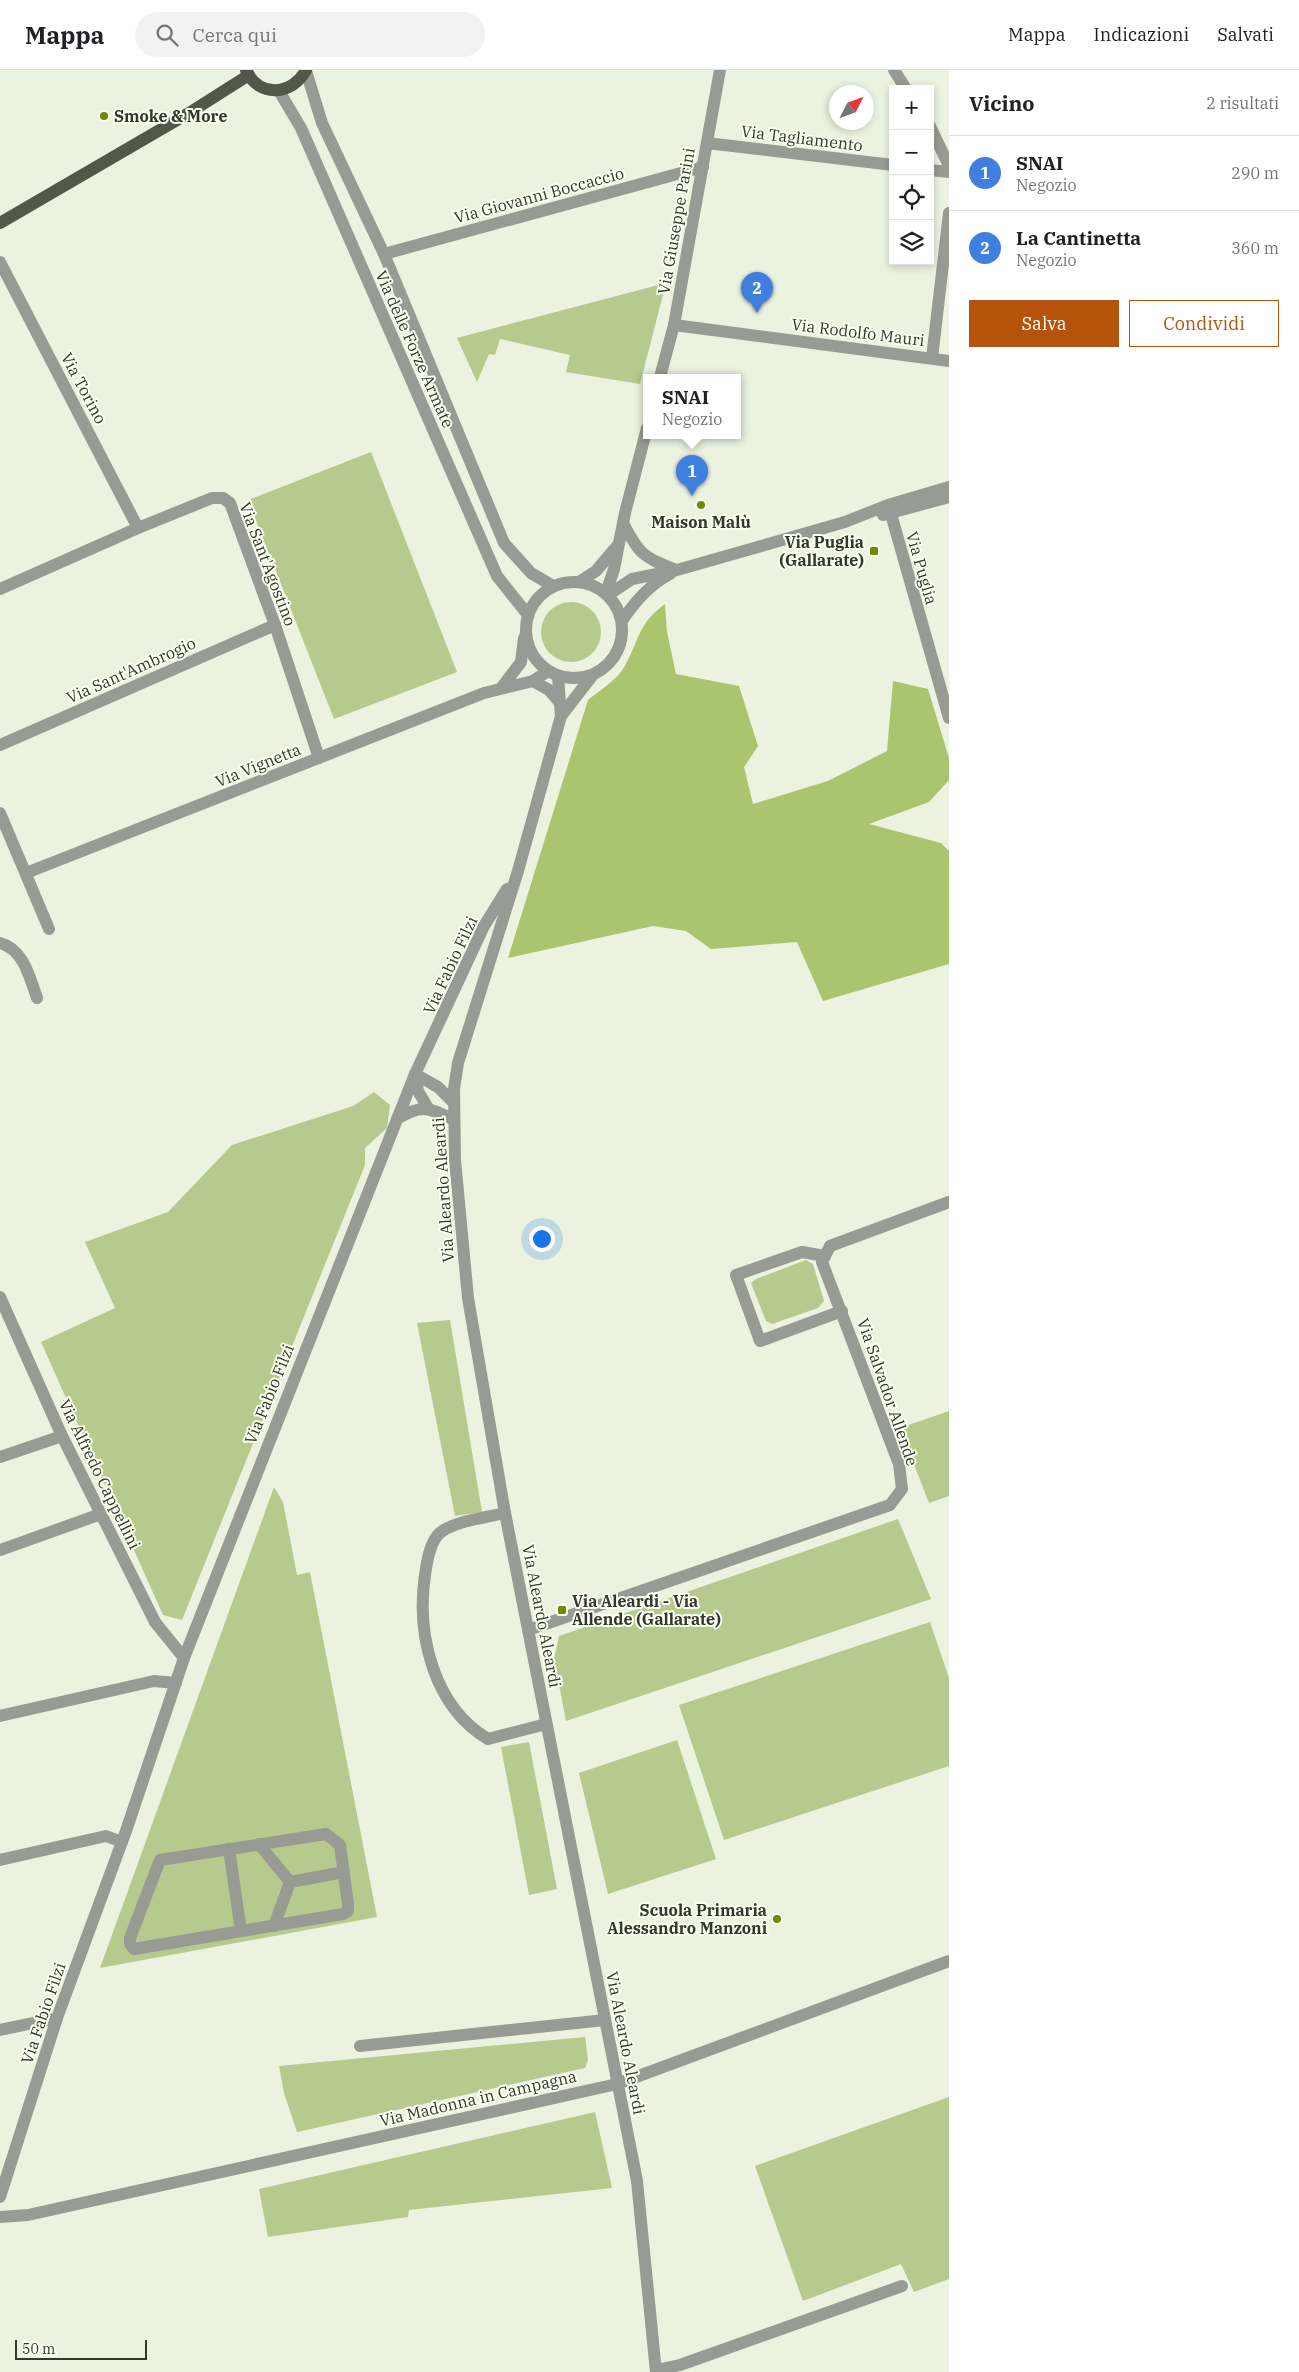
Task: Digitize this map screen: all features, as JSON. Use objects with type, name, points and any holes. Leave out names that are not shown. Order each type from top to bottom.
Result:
[{"type":"main road","points":[[0,223],[189,113],[248,72],[262,87],[279,90],[290,88],[300,80],[306,70]]},
{"type":"street","name":"Via delle Forze Armate","points":[[306,70],[322,123],[384,254],[504,543],[531,573],[553,586]]},
{"type":"street","name":"Via Giuseppe Parini","points":[[661,374],[674,325],[720,70]]},
{"type":"street","points":[[894,70],[903,85]]},
{"type":"street","name":"Via delle Forze Armate","points":[[279,90],[301,128],[497,576],[528,615]]},
{"type":"street","points":[[932,130],[949,166]]},
{"type":"street","name":"Via Tagliamento","points":[[707,143],[889,166]]},
{"type":"street","name":"Via Giovanni Boccaccio","points":[[384,254],[703,167]]},
{"type":"street","points":[[934,170],[949,172]]},
{"type":"street","points":[[932,358],[949,227],[949,213]]},
{"type":"street","name":"Via Torino","points":[[0,262],[138,528]]},
{"type":"street","name":"Via Rodolfo Mauri","points":[[674,325],[949,361]]},
{"type":"street","points":[[607,594],[644,439]]},
{"type":"street","name":"Via Puglia","points":[[607,594],[632,579],[677,570],[856,518],[888,505],[949,486]]},
{"type":"street","name":"Via Puglia","points":[[856,518],[891,514],[949,497]]},
{"type":"street","name":"Via Sant'Agostino","points":[[0,589],[138,528],[212,498],[223,498],[230,503],[275,625],[320,758]]},
{"type":"street","name":"Via Puglia","points":[[891,514],[949,718]]},
{"type":"street","points":[[623,523],[634,544],[646,558],[677,570]]},
{"type":"street","points":[[502,687],[521,662],[528,615],[539,596],[553,586],[579,582],[596,571],[618,544]]},
{"type":"street","name":"Via Puglia","points":[[622,621],[633,604],[646,591],[658,580],[677,570]]},
{"type":"street","points":[[525,633],[532,656],[553,674],[575,679],[592,676],[606,667],[614,658],[621,643],[622,621],[617,607],[607,594],[598,588],[579,582]]},
{"type":"street","name":"Via Sant'Ambrogio","points":[[0,745],[275,625]]},
{"type":"street","points":[[518,871],[561,710],[553,674]]},
{"type":"street","name":"Via Vignetta","points":[[26,873],[502,687],[532,681],[553,674]]},
{"type":"street","points":[[561,710],[591,680],[592,676]]},
{"type":"street","points":[[532,681],[549,690],[561,710]]},
{"type":"street","points":[[0,814],[49,929]]},
{"type":"street","name":"Via Fabio Filzi","points":[[0,2197],[57,2018],[122,1842],[184,1658],[415,1074],[484,926],[518,871]]},
{"type":"street","name":"Via Aleardo Aleardi","points":[[518,871],[458,1063],[454,1102],[455,1160],[468,1298],[505,1513],[637,2181],[656,2371],[680,2365],[902,2286]]},
{"type":"street","points":[[0,944],[7,945],[24,962],[37,998]]},
{"type":"street","points":[[415,1074],[438,1087],[454,1102]]},
{"type":"street","points":[[415,1074],[418,1091],[428,1108],[454,1120]]},
{"type":"street","points":[[397,1119],[407,1112],[428,1108]]},
{"type":"street","points":[[842,1311],[760,1341],[736,1275],[802,1252],[825,1256],[830,1246],[949,1202]]},
{"type":"street","name":"Via Salvador Allende","points":[[528,1630],[890,1505],[902,1489],[899,1464],[822,1262],[825,1256]]},
{"type":"street","name":"Via Alfredo Cappellini","points":[[0,1297],[62,1436],[155,1622],[184,1658]]},
{"type":"street","points":[[0,1457],[62,1436]]},
{"type":"street","points":[[505,1513],[446,1528],[437,1536],[429,1553],[424,1582],[422,1612],[426,1643],[443,1692],[472,1729],[488,1739],[546,1724]]},
{"type":"street","points":[[0,1550],[102,1514]]},
{"type":"street","points":[[0,1716],[154,1681],[176,1683]]},
{"type":"street","points":[[326,1834],[340,1845],[348,1911],[343,1914],[134,1949],[130,1944],[130,1938],[160,1860],[259,1844],[326,1834]]},
{"type":"street","points":[[0,1860],[106,1836],[122,1842]]},
{"type":"street","points":[[259,1844],[290,1882]]},
{"type":"street","points":[[228,1849],[241,1931]]},
{"type":"street","points":[[290,1882],[344,1872]]},
{"type":"street","points":[[274,1926],[290,1882]]},
{"type":"street","name":"Via Madonna in Campagna","points":[[0,2217],[28,2215],[617,2084],[949,1961]]},
{"type":"street","points":[[0,2030],[57,2018]]},
{"type":"street","points":[[360,2046],[605,2020]]},
{"type":"green space","points":[[666,283],[640,384],[566,372],[570,355],[500,339],[495,355],[489,354],[477,382],[457,338]]},
{"type":"green space","points":[[371,452],[457,672],[334,719],[248,500]]},
{"type":"green space","points":[[565,602],[577,602],[588,607],[596,615],[601,626],[599,644],[588,657],[577,662],[565,662],[554,657],[546,649],[541,638],[541,626],[546,615],[554,607]]},
{"type":"green space","points":[[665,604],[667,632],[676,674],[739,686],[758,746],[744,767],[753,804],[828,781],[887,751],[893,681],[928,689],[949,758],[949,780],[929,802],[869,824],[941,843],[949,851],[949,964],[823,1001],[797,942],[711,949],[686,931],[653,926],[508,958],[588,700],[620,673],[643,626]]},
{"type":"green space","points":[[374,1092],[390,1105],[387,1128],[365,1148],[365,1165],[182,1620],[163,1615],[41,1342],[115,1308],[85,1242],[168,1212],[232,1145],[353,1106]]},
{"type":"green space","points":[[806,1260],[813,1264],[824,1301],[818,1308],[772,1324],[766,1321],[751,1283],[756,1279]]},
{"type":"green space","points":[[450,1320],[482,1512],[455,1516],[417,1323]]},
{"type":"green space","points":[[949,1411],[949,1496],[929,1503],[900,1428]]},
{"type":"green space","points":[[274,1487],[283,1502],[297,1575],[310,1572],[377,1917],[100,1968]]},
{"type":"green space","points":[[898,1519],[931,1599],[566,1721],[554,1659],[559,1636]]},
{"type":"green space","points":[[930,1622],[949,1678],[949,1766],[724,1840],[679,1705]]},
{"type":"green space","points":[[677,1740],[716,1859],[608,1894],[579,1773]]},
{"type":"green space","points":[[529,1742],[557,1889],[529,1895],[501,1747]]},
{"type":"green space","points":[[585,2037],[588,2060],[585,2068],[297,2132],[284,2093],[279,2066]]},
{"type":"green space","points":[[949,2097],[949,2279],[914,2292],[901,2264],[803,2301],[755,2166]]},
{"type":"green space","points":[[595,2112],[612,2188],[409,2210],[408,2217],[268,2237],[259,2189]]},
{"type":"place","name":"Smoke & More","points":[[104,116]]},
{"type":"place","name":"La Cantinetta","points":[[757,313]]},
{"type":"place","name":"SNAI","points":[[692,496]]},
{"type":"place","name":"Maison Malù","points":[[701,505]]},
{"type":"place","name":"Via Puglia (Gallarate)","points":[[874,551]]},
{"type":"place","name":"Via Aleardi - Via Allende (Gallarate)","points":[[562,1610]]},
{"type":"place","name":"Scuola Primaria Alessandro Manzoni","points":[[777,1919]]}]
